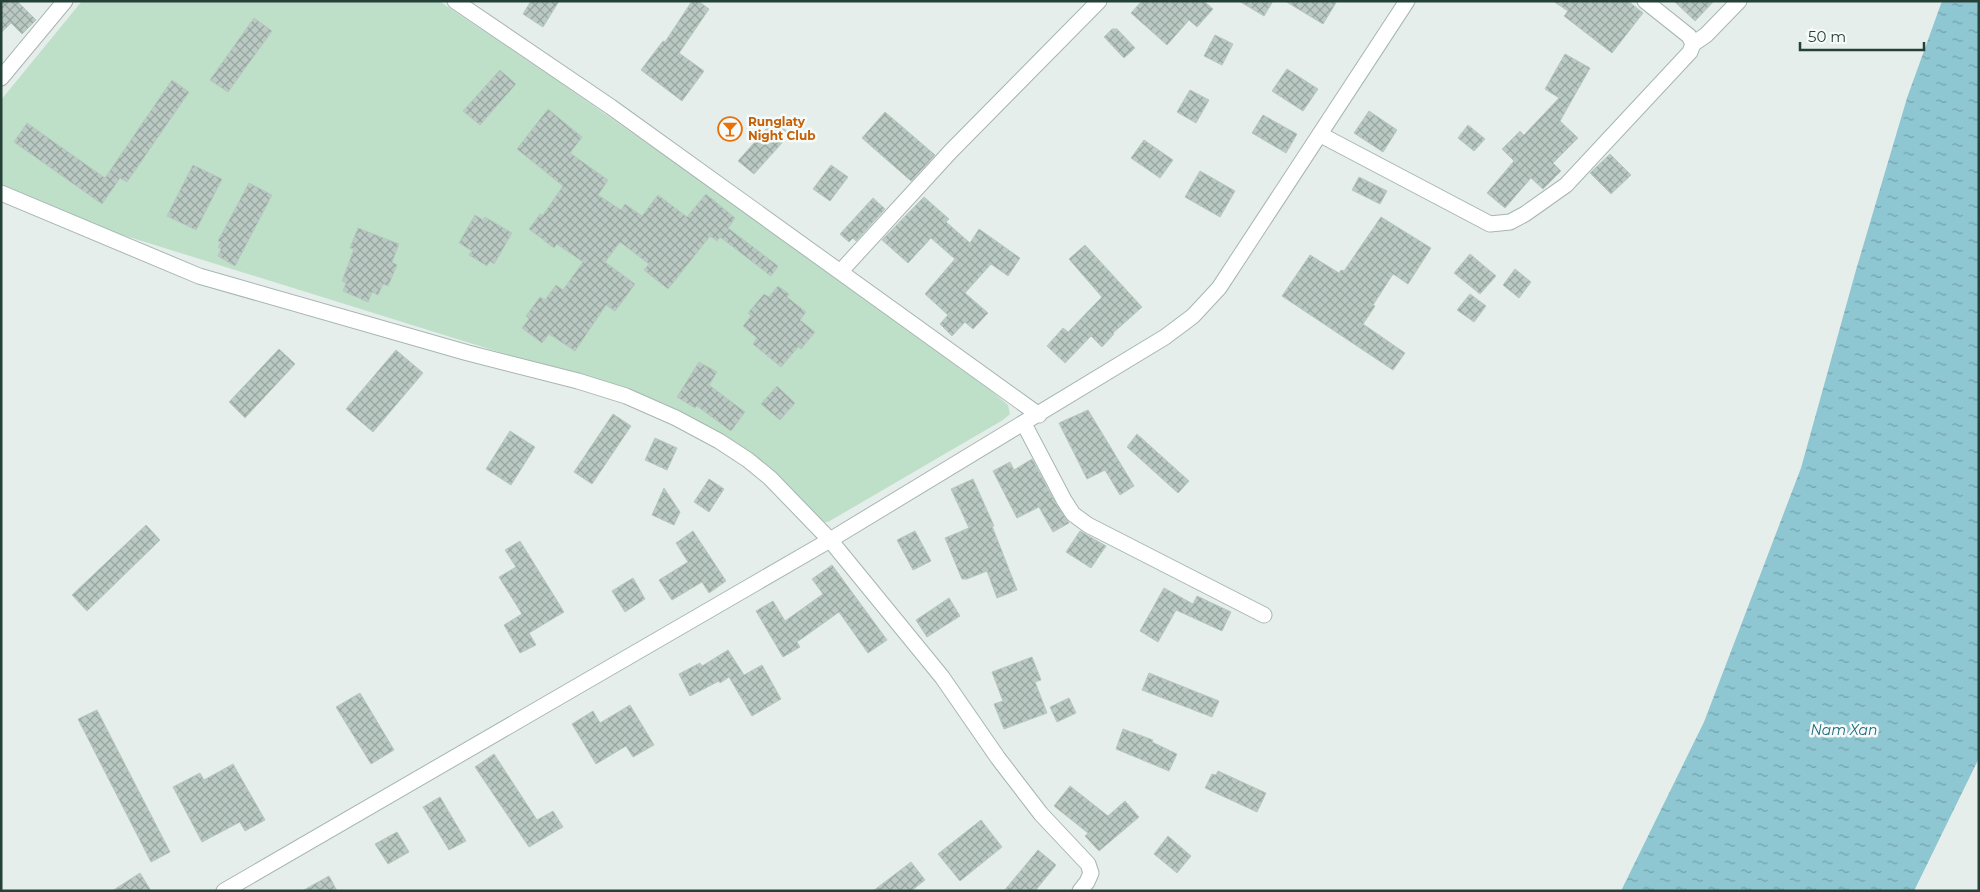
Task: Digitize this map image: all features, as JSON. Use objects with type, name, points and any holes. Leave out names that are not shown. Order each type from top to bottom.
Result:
[{"type":"street","points":[[1,78],[65,1]]},
{"type":"street","points":[[455,1],[611,107],[1040,414]]},
{"type":"street","points":[[841,271],[951,152],[1099,1]]},
{"type":"street","points":[[224,891],[830,540],[1165,337],[1193,316],[1220,288],[1407,1]]},
{"type":"street","points":[[1645,1],[1690,36],[1693,44]]},
{"type":"street","points":[[1321,135],[1490,224],[1510,222],[1566,185],[1690,52],[1693,44],[1706,35],[1739,1]]},
{"type":"street","points":[[1,193],[199,276],[468,353],[578,381],[634,400],[676,418],[719,441],[748,460],[770,478],[830,540],[942,676],[998,758],[1041,814],[1088,864],[1092,873],[1080,891]]},
{"type":"street","points":[[1024,424],[1073,514],[1088,525],[1264,615]]},
{"type":"green space","points":[[82,1],[439,1],[558,81],[954,359],[1008,405],[1010,414],[1003,420],[828,522],[823,522],[734,441],[663,403],[113,232],[1,185],[1,100]]},
{"type":"water","name":"Nam Xan","points":[[1942,1],[1979,1],[1979,758],[1914,891],[1621,891],[1704,722],[1801,468],[1856,270],[1907,98]]},
{"type":"building","points":[[1,1],[17,1],[36,20],[22,34],[11,23],[1,33]]},
{"type":"building","points":[[531,1],[559,1],[543,27],[523,14]]},
{"type":"building","points":[[692,1],[698,1],[709,9],[679,53],[704,71],[682,101],[641,70],[663,41],[665,42]]},
{"type":"building","points":[[1142,1],[1204,1],[1213,9],[1197,27],[1189,20],[1167,45],[1131,13]]},
{"type":"building","points":[[1239,1],[1273,1],[1264,16]]},
{"type":"building","points":[[1285,1],[1337,1],[1323,24]]},
{"type":"building","points":[[1553,1],[1628,1],[1643,13],[1612,53],[1564,16],[1568,11]]},
{"type":"building","points":[[1674,1],[1714,1],[1695,21]]},
{"type":"building","points":[[254,18],[272,31],[228,92],[210,80]]},
{"type":"building","points":[[1112,29],[1117,29],[1135,48],[1124,58],[1104,37]]},
{"type":"building","points":[[1215,35],[1233,44],[1222,65],[1204,56]]},
{"type":"building","points":[[1565,54],[1590,68],[1560,121],[1578,138],[1553,163],[1561,171],[1543,189],[1531,178],[1505,208],[1487,193],[1514,161],[1502,149],[1520,131],[1524,135],[1559,98],[1545,89]]},
{"type":"building","points":[[1287,69],[1318,89],[1303,111],[1272,91]]},
{"type":"building","points":[[500,70],[516,84],[480,125],[463,111]]},
{"type":"building","points":[[172,80],[189,92],[127,182],[120,178],[102,204],[14,142],[27,123],[105,178]]},
{"type":"building","points":[[1190,90],[1209,100],[1196,123],[1177,112]]},
{"type":"building","points":[[548,109],[582,137],[570,153],[608,180],[598,195],[621,210],[625,204],[642,216],[658,195],[687,217],[706,194],[735,218],[728,228],[778,266],[771,276],[720,237],[717,241],[710,236],[668,289],[644,270],[649,264],[620,242],[605,262],[635,284],[615,311],[606,305],[575,351],[549,334],[542,343],[522,328],[529,319],[526,316],[540,297],[545,300],[556,285],[563,290],[583,262],[557,244],[554,248],[529,229],[540,214],[543,215],[563,186],[517,149]]},
{"type":"building","points":[[1369,111],[1397,130],[1383,152],[1354,133]]},
{"type":"building","points":[[885,112],[935,155],[911,181],[862,138]]},
{"type":"building","points":[[1263,115],[1297,134],[1286,153],[1252,133]]},
{"type":"building","points":[[774,120],[790,134],[754,174],[738,161]]},
{"type":"building","points":[[1468,125],[1485,139],[1474,151],[1458,138]]},
{"type":"building","points":[[1144,140],[1173,160],[1160,178],[1131,158]]},
{"type":"building","points":[[1610,154],[1631,175],[1611,194],[1590,173]]},
{"type":"building","points":[[193,165],[222,179],[196,230],[167,216]]},
{"type":"building","points":[[831,165],[848,177],[830,201],[813,189]]},
{"type":"building","points":[[1200,171],[1235,191],[1220,217],[1185,197]]},
{"type":"building","points":[[1359,177],[1387,191],[1380,204],[1352,190]]},
{"type":"building","points":[[249,183],[272,195],[235,266],[218,256],[221,249],[218,247],[221,242],[218,241]]},
{"type":"building","points":[[924,197],[949,219],[946,222],[970,243],[979,229],[1020,258],[1008,276],[991,264],[965,293],[988,313],[973,329],[965,322],[952,336],[940,324],[948,315],[925,294],[955,259],[931,238],[908,263],[882,240]]},
{"type":"building","points":[[873,198],[885,209],[856,241],[853,238],[849,242],[840,234]]},
{"type":"building","points":[[475,215],[483,220],[485,217],[512,233],[494,264],[490,261],[487,266],[469,255],[472,251],[459,243]]},
{"type":"building","points":[[1381,217],[1431,248],[1408,284],[1393,274],[1363,324],[1405,353],[1393,370],[1282,296],[1310,255],[1339,273],[1341,270],[1344,271]]},
{"type":"building","points":[[358,228],[399,244],[392,262],[397,265],[388,286],[383,284],[378,295],[372,292],[368,302],[343,291],[346,283],[342,281],[354,249],[350,248]]},
{"type":"building","points":[[1085,245],[1142,307],[1113,333],[1102,347],[1091,336],[1065,363],[1047,346],[1063,328],[1068,332],[1102,297],[1069,259]]},
{"type":"building","points":[[1470,254],[1496,276],[1480,294],[1454,273]]},
{"type":"building","points":[[1515,269],[1531,282],[1519,298],[1503,285]]},
{"type":"building","points":[[778,286],[789,294],[787,297],[806,312],[800,320],[815,332],[801,349],[798,347],[781,367],[753,344],[757,338],[743,326],[751,316],[748,313],[764,294],[769,297]]},
{"type":"building","points":[[1470,294],[1486,306],[1474,322],[1457,310]]},
{"type":"building","points":[[279,349],[295,364],[245,418],[229,402]]},
{"type":"building","points":[[396,350],[423,373],[373,432],[346,409]]},
{"type":"building","points":[[699,362],[717,372],[709,385],[745,412],[731,431],[697,406],[695,408],[677,397]]},
{"type":"building","points":[[777,386],[795,403],[780,420],[761,404]]},
{"type":"building","points":[[1088,410],[1134,486],[1120,495],[1105,470],[1087,479],[1059,423]]},
{"type":"building","points":[[613,414],[631,426],[592,484],[574,472]]},
{"type":"building","points":[[510,431],[535,447],[511,485],[486,469]]},
{"type":"building","points":[[1137,434],[1189,481],[1178,493],[1127,447]]},
{"type":"building","points":[[655,438],[677,448],[667,470],[645,460]]},
{"type":"building","points":[[1032,459],[1056,504],[1069,523],[1053,532],[1039,507],[1017,518],[993,471],[1010,462],[1014,470]]},
{"type":"building","points":[[709,479],[724,489],[709,512],[694,502]]},
{"type":"building","points":[[973,479],[994,526],[992,526],[1017,590],[997,598],[987,571],[967,579],[962,579],[945,538],[969,528],[951,489]]},
{"type":"building","points":[[664,488],[680,512],[674,525],[652,515]]},
{"type":"building","points":[[146,525],[160,540],[87,611],[72,595]]},
{"type":"building","points":[[693,531],[726,581],[709,593],[702,582],[672,600],[659,580],[688,562],[676,543]]},
{"type":"building","points":[[915,531],[931,561],[913,570],[897,540]]},
{"type":"building","points":[[1080,531],[1106,546],[1091,568],[1066,552]]},
{"type":"building","points":[[520,541],[564,612],[529,633],[536,645],[520,653],[504,625],[522,614],[499,577],[516,567],[505,550]]},
{"type":"building","points":[[832,565],[887,640],[868,653],[839,612],[797,642],[800,647],[783,657],[756,611],[773,601],[785,621],[823,594],[812,579]]},
{"type":"building","points":[[633,578],[645,599],[625,612],[612,591]]},
{"type":"building","points":[[1164,588],[1193,604],[1197,596],[1231,612],[1222,631],[1176,610],[1158,642],[1140,631]]},
{"type":"building","points":[[949,598],[960,616],[927,637],[916,620]]},
{"type":"building","points":[[728,650],[744,675],[762,665],[781,699],[752,716],[729,677],[690,696],[679,674],[700,663],[702,666]]},
{"type":"building","points":[[1032,657],[1041,680],[1035,682],[1047,713],[1004,729],[994,704],[1003,701],[992,672]]},
{"type":"building","points":[[1149,673],[1219,701],[1212,717],[1142,690]]},
{"type":"building","points":[[360,693],[394,750],[371,764],[336,707]]},
{"type":"building","points":[[1069,698],[1076,713],[1057,722],[1050,707]]},
{"type":"building","points":[[630,705],[654,745],[633,757],[626,746],[596,764],[572,724],[593,711],[600,723]]},
{"type":"building","points":[[97,710],[170,852],[151,862],[78,719]]},
{"type":"building","points":[[1123,729],[1153,740],[1152,742],[1177,754],[1169,771],[1116,749]]},
{"type":"building","points":[[494,754],[537,820],[553,811],[563,827],[529,847],[475,767]]},
{"type":"building","points":[[233,764],[265,820],[245,831],[240,822],[202,842],[173,787],[200,773],[204,780]]},
{"type":"building","points":[[1218,771],[1266,793],[1257,812],[1205,788],[1212,774],[1216,775]]},
{"type":"building","points":[[1070,786],[1108,816],[1125,801],[1139,817],[1099,851],[1085,836],[1088,833],[1054,806]]},
{"type":"building","points":[[440,797],[466,841],[449,850],[423,807]]},
{"type":"building","points":[[981,820],[1002,847],[960,881],[938,854]]},
{"type":"building","points":[[397,832],[409,852],[388,864],[375,844]]},
{"type":"building","points":[[1168,836],[1191,856],[1177,873],[1154,854]]},
{"type":"building","points":[[1038,850],[1056,865],[1035,891],[1004,891]]},
{"type":"building","points":[[911,862],[925,880],[911,891],[873,891]]},
{"type":"building","points":[[140,873],[151,891],[112,891]]},
{"type":"building","points":[[329,876],[337,891],[302,891]]},
{"type":"place","name":"Runglaty Night Club","points":[[730,129]]}]
